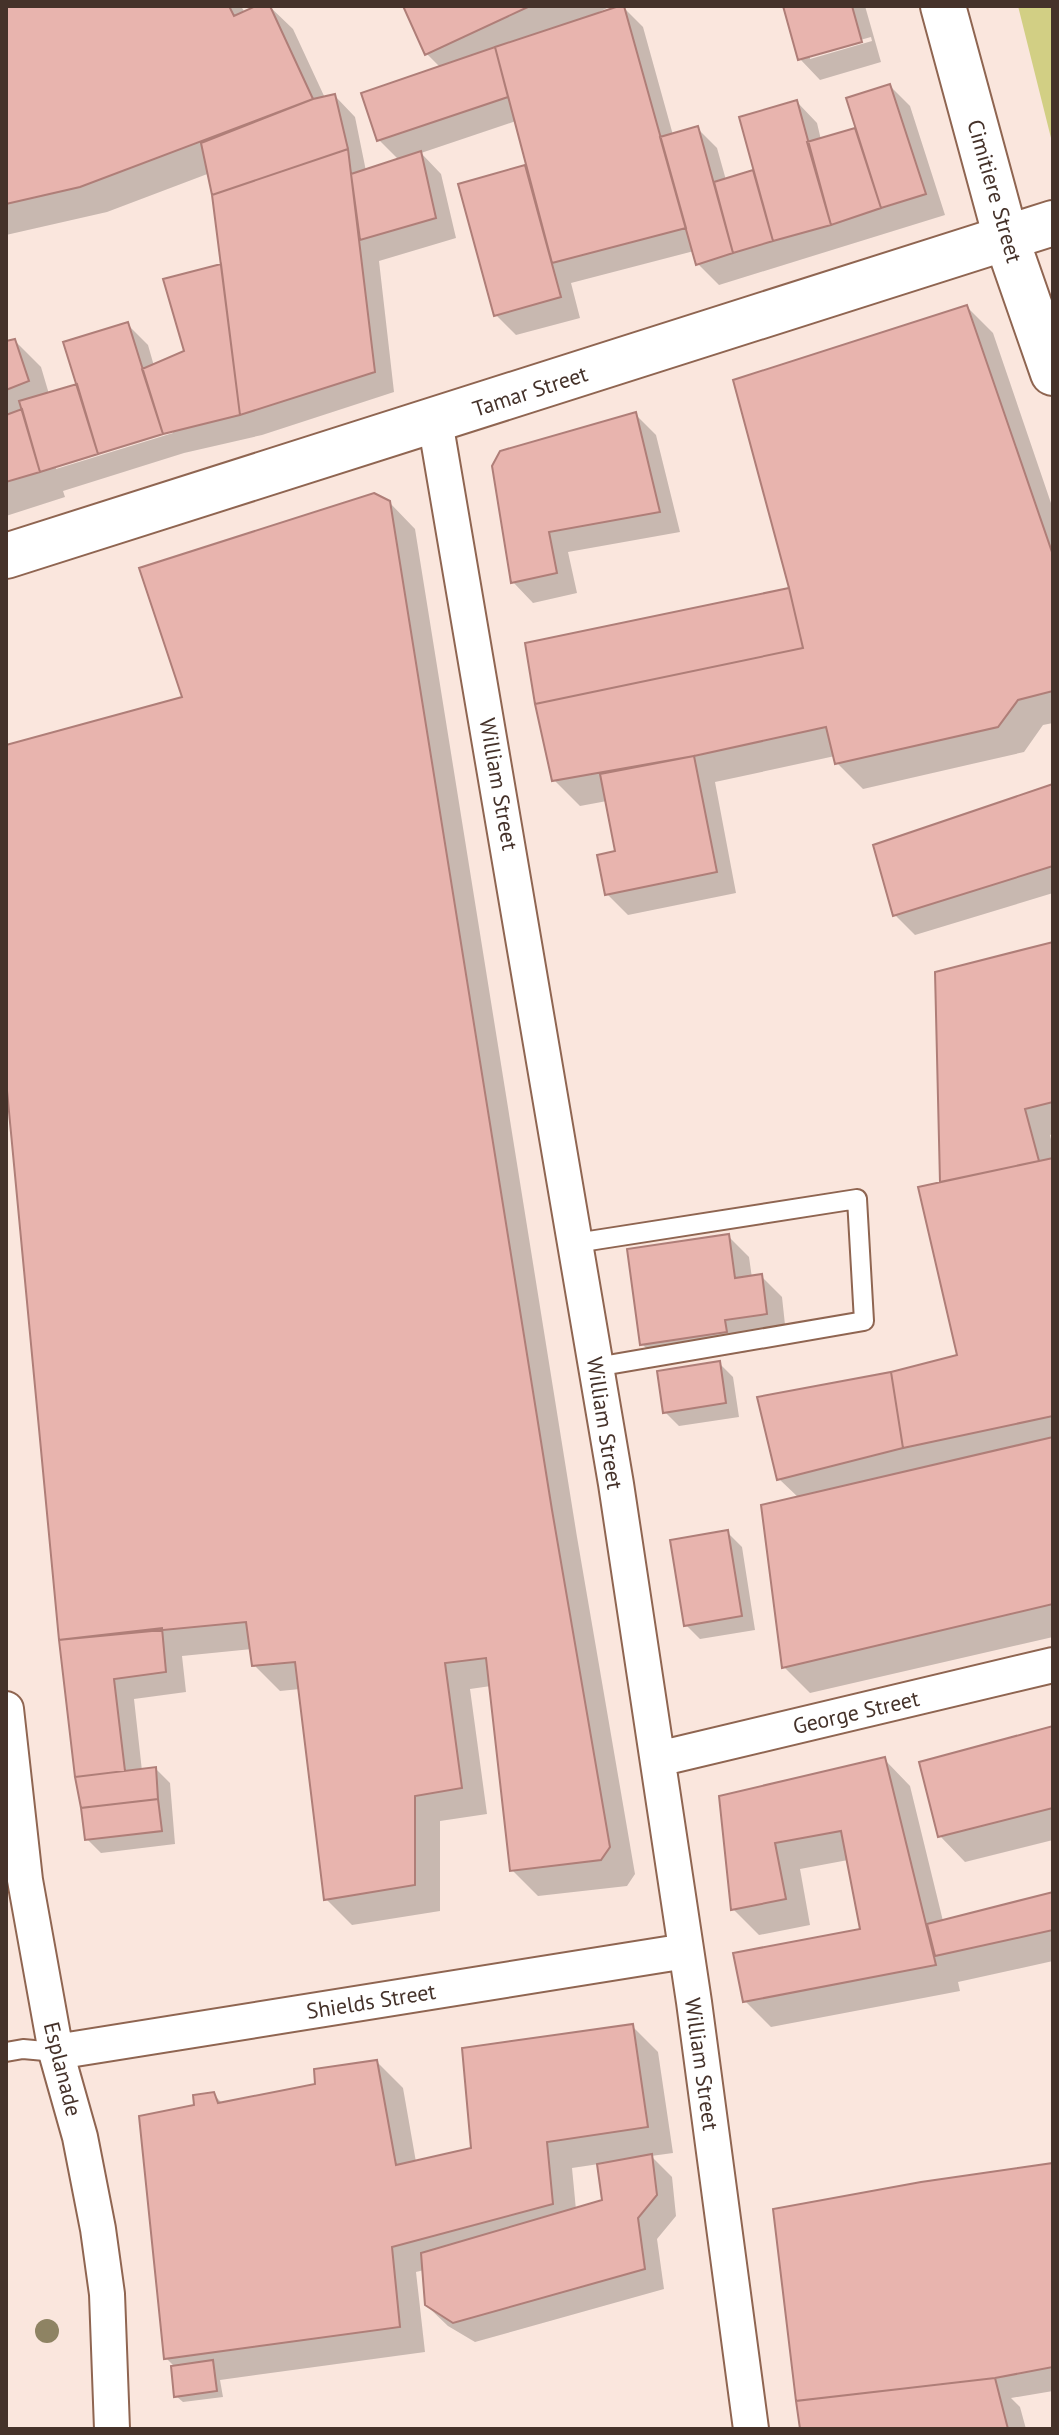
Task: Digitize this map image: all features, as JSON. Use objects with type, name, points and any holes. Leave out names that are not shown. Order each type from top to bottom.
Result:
[{"type":"main road","name":"Cimitiere Street","points":[[943,6],[1006,238],[1053,373]]},
{"type":"main road","name":"Tamar Street","points":[[6,556],[1053,223]]},
{"type":"street","name":"William Street","points":[[435,421],[576,1243],[658,1759],[751,2429]]},
{"type":"street","name":"George Street","points":[[658,1759],[1053,1665]]},
{"type":"street","name":"Esplanade","points":[[6,1709],[25,1880],[56,2052],[80,2137],[98,2229],[107,2294],[112,2429]]},
{"type":"street","name":"Shields Street","points":[[56,2052],[686,1951]]},
{"type":"lane","points":[[576,1243],[857,1199],[864,1321],[596,1367]]},
{"type":"lane","points":[[6,2052],[23,2049],[56,2052]]},
{"type":"shaded area","points":[[1018,6],[1053,6],[1053,146]]},
{"type":"building","points":[[6,6],[229,6],[234,16],[256,6],[270,6],[313,99],[80,187],[6,204]]},
{"type":"building","points":[[403,6],[530,6],[425,55]]},
{"type":"building","points":[[624,6],[686,228],[552,263],[495,47]]},
{"type":"building","points":[[783,6],[852,6],[862,42],[798,60]]},
{"type":"building","points":[[495,47],[508,97],[377,141],[361,93]]},
{"type":"building","points":[[890,84],[926,194],[881,208],[846,98]]},
{"type":"building","points":[[335,94],[348,149],[212,195],[201,143],[313,99]]},
{"type":"building","points":[[797,100],[831,225],[773,241],[739,117]]},
{"type":"building","points":[[698,126],[733,253],[696,265],[660,137]]},
{"type":"building","points":[[855,128],[881,208],[831,225],[807,142]]},
{"type":"building","points":[[348,149],[375,372],[240,415],[212,195]]},
{"type":"building","points":[[421,151],[436,218],[360,240],[351,174]]},
{"type":"building","points":[[525,165],[561,297],[494,316],[458,184]]},
{"type":"building","points":[[753,170],[773,241],[733,253],[714,182]]},
{"type":"building","points":[[221,264],[240,415],[163,434],[142,369],[184,351],[163,279]]},
{"type":"building","points":[[967,305],[1053,555],[1053,691],[1018,700],[998,727],[835,764],[826,727],[694,756],[552,781],[535,704],[803,648],[733,380]]},
{"type":"building","points":[[128,322],[163,434],[98,454],[63,342]]},
{"type":"building","points":[[15,339],[29,381],[6,390],[6,341]]},
{"type":"building","points":[[77,384],[98,454],[40,472],[19,401]]},
{"type":"building","points":[[22,409],[40,472],[6,482],[6,415]]},
{"type":"building","points":[[636,412],[660,512],[549,532],[557,573],[511,583],[492,466],[500,451]]},
{"type":"building","points":[[374,493],[390,501],[552,1510],[610,1847],[601,1860],[510,1871],[486,1658],[445,1663],[462,1788],[415,1796],[415,1885],[324,1900],[295,1662],[252,1666],[246,1622],[59,1640],[6,1080],[6,745],[182,697],[139,568]]},
{"type":"building","points":[[789,588],[803,648],[535,704],[525,643]]},
{"type":"building","points":[[694,756],[717,872],[605,895],[597,855],[615,851],[600,774]]},
{"type":"building","points":[[1053,784],[1053,866],[893,916],[873,845]]},
{"type":"building","points":[[1053,942],[1053,1102],[1025,1109],[1039,1161],[940,1182],[935,972]]},
{"type":"building","points":[[1053,1158],[1053,1416],[903,1448],[891,1372],[957,1355],[918,1187]]},
{"type":"building","points":[[729,1234],[735,1278],[762,1274],[767,1314],[725,1320],[727,1332],[640,1345],[627,1249]]},
{"type":"building","points":[[720,1361],[726,1403],[663,1413],[657,1371]]},
{"type":"building","points":[[891,1372],[903,1448],[777,1480],[757,1397]]},
{"type":"building","points":[[1053,1437],[1053,1604],[782,1668],[761,1505]]},
{"type":"building","points":[[728,1530],[742,1616],[684,1626],[670,1540]]},
{"type":"building","points":[[162,1628],[166,1672],[114,1679],[125,1771],[75,1777],[59,1640]]},
{"type":"building","points":[[1053,1726],[1053,1808],[938,1837],[919,1762]]},
{"type":"building","points":[[885,1757],[936,1965],[743,2002],[733,1953],[860,1929],[841,1831],[775,1843],[786,1899],[731,1910],[719,1796]]},
{"type":"building","points":[[156,1767],[158,1799],[81,1808],[75,1777]]},
{"type":"building","points":[[158,1799],[162,1831],[85,1840],[81,1808]]},
{"type":"building","points":[[1053,1892],[1053,1930],[935,1956],[927,1924]]},
{"type":"building","points":[[633,2024],[648,2127],[547,2142],[553,2204],[392,2247],[400,2327],[164,2359],[139,2116],[194,2105],[193,2095],[214,2092],[218,2103],[315,2084],[314,2069],[377,2060],[396,2165],[471,2148],[462,2048]]},
{"type":"building","points":[[652,2154],[657,2195],[638,2218],[645,2269],[453,2323],[425,2305],[421,2253],[602,2200],[597,2164]]},
{"type":"building","points":[[1053,2163],[1053,2367],[995,2378],[796,2401],[773,2209],[921,2182]]},
{"type":"building","points":[[213,2360],[217,2391],[174,2397],[171,2366]]},
{"type":"building","points":[[995,2378],[1008,2429],[800,2429],[796,2401]]}]
